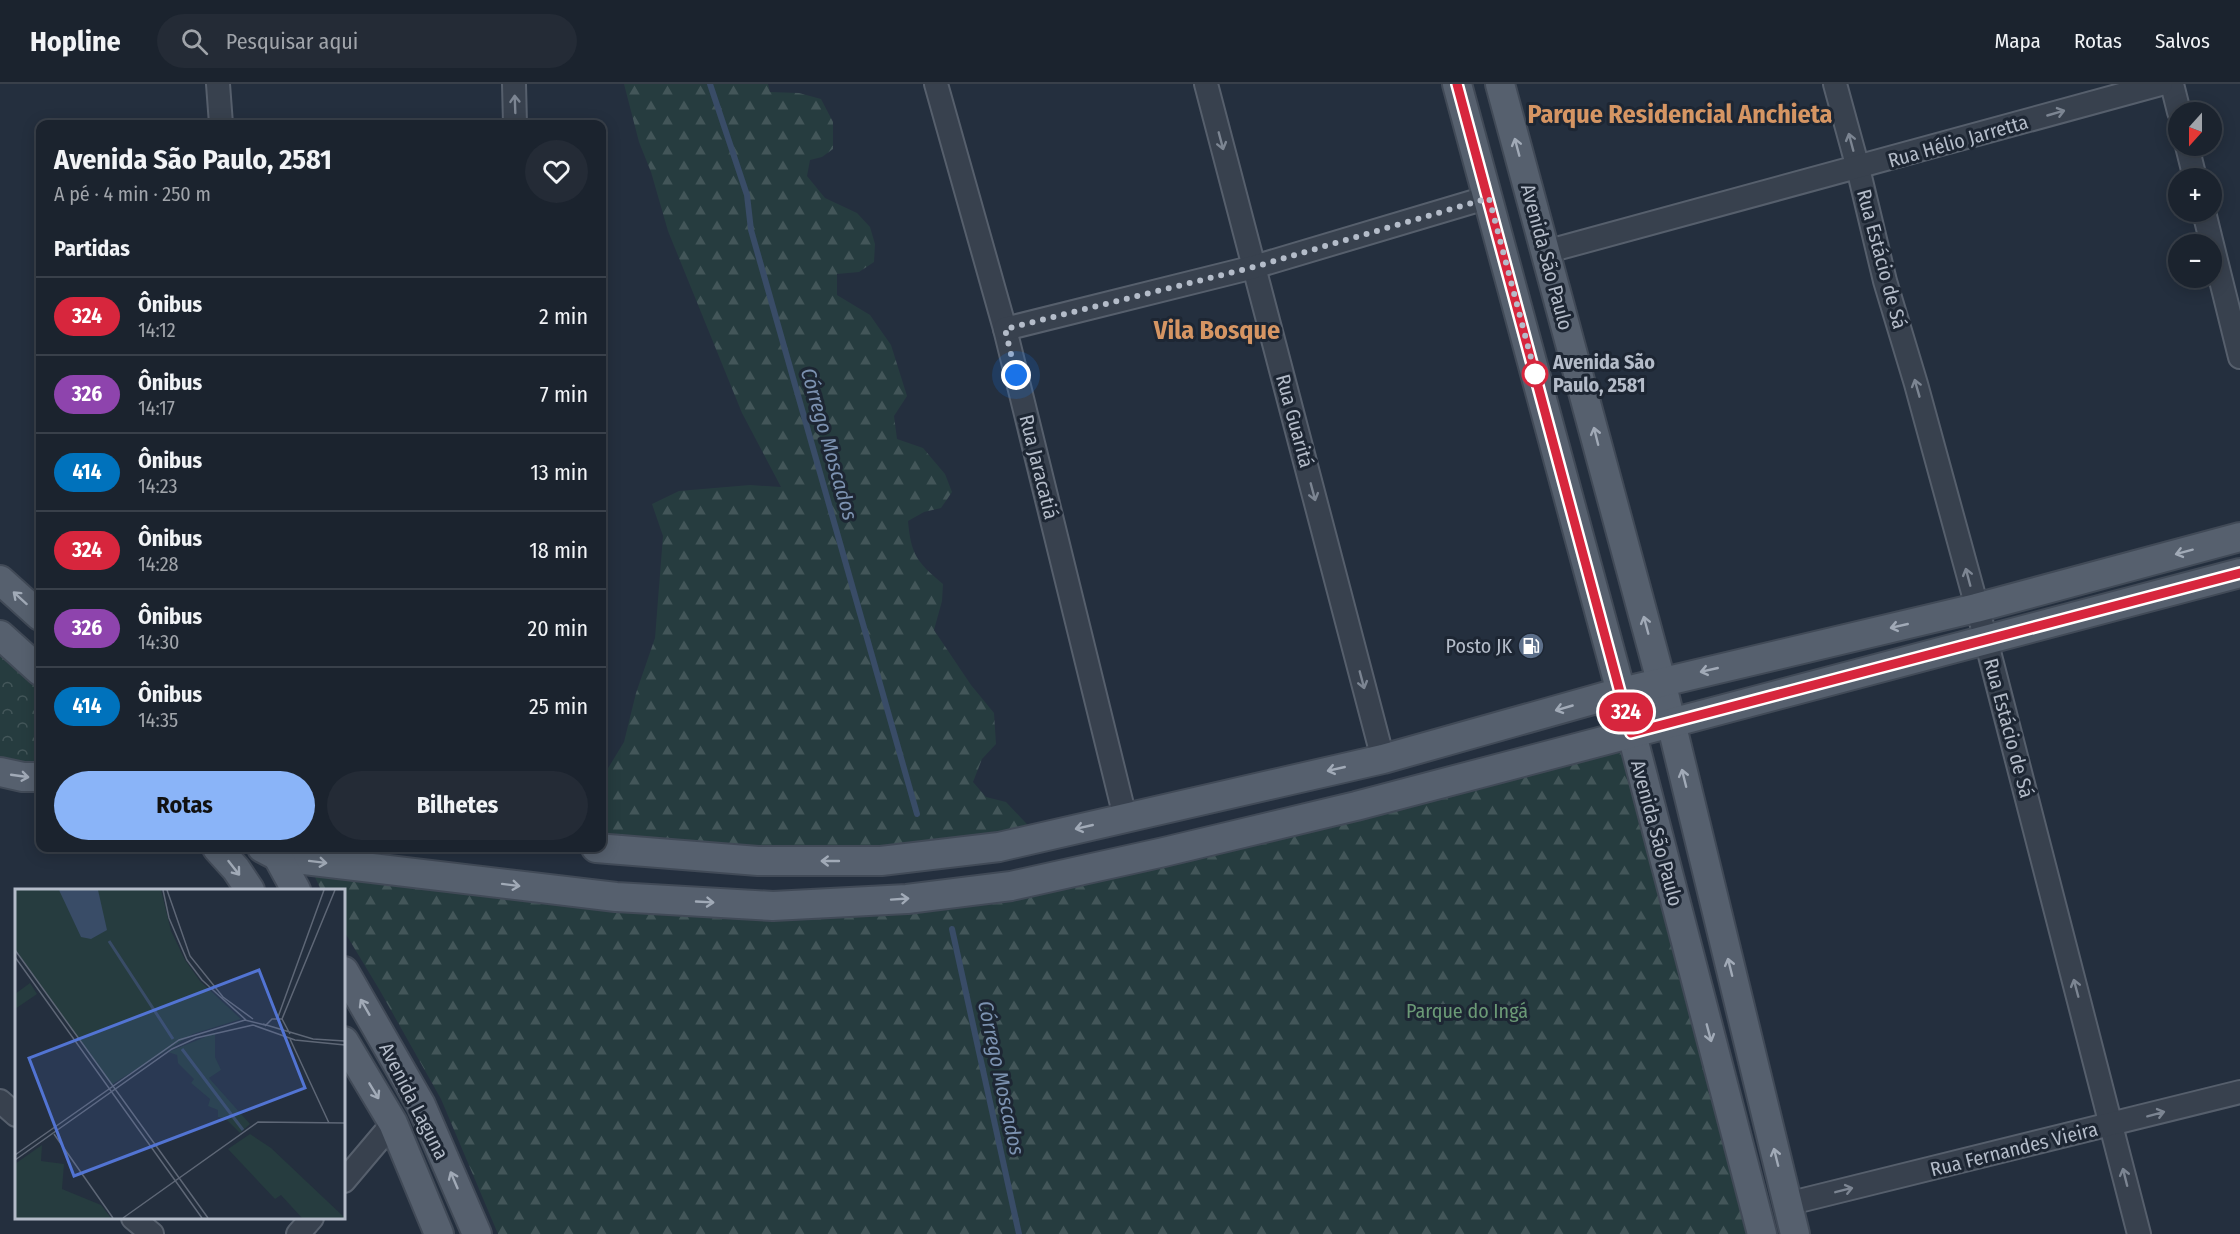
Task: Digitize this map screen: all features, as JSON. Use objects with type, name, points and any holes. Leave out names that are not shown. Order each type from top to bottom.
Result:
[{"type":"main road","name":"Avenida São Paulo","points":[[1457,84],[1621,692],[1762,1234]]},
{"type":"main road","name":"Avenida São Paulo","points":[[1500,84],[1661,681],[1795,1234]]},
{"type":"main road","points":[[606,849],[758,861],[881,861],[999,847],[1383,759],[1661,681],[1976,608],[2240,537]]},
{"type":"main road","points":[[278,852],[616,897],[773,906],[907,899],[1011,886],[1356,806],[2240,573]]},
{"type":"main road","points":[[0,580],[36,612]]},
{"type":"main road","points":[[0,635],[36,667]]},
{"type":"main road","points":[[0,772],[36,777]]},
{"type":"main road","points":[[221,852],[236,869],[249,889]]},
{"type":"main road","points":[[272,852],[295,889]]},
{"type":"main road","name":"Avenida Laguna","points":[[345,973],[421,1105],[477,1234]]},
{"type":"main road","name":"Avenida Laguna","points":[[345,1043],[393,1124],[439,1234]]},
{"type":"street","points":[[218,84],[220,120]]},
{"type":"street","points":[[514,84],[515,120]]},
{"type":"street","name":"Rua Jaracatiá","points":[[936,84],[1005,329],[1125,817]]},
{"type":"street","name":"Rua Guaritá","points":[[1206,84],[1383,759]]},
{"type":"street","name":"Rua Estácio de Sá","points":[[1835,84],[1885,281],[1916,384],[1986,640],[2139,1234]]},
{"type":"street","name":"Rua Hélio Jarretta","points":[[1545,252],[2161,84]]},
{"type":"street","points":[[2172,84],[2176,102]]},
{"type":"street","points":[[1005,329],[1254,267],[1489,198]]},
{"type":"street","points":[[2206,222],[2240,357]]},
{"type":"street","name":"Rua Fernandes Vieira","points":[[1787,1204],[2240,1092]]},
{"type":"street","points":[[0,1101],[15,1114]]},
{"type":"street","points":[[345,1180],[393,1124]]},
{"type":"street","points":[[134,1219],[152,1234]]},
{"type":"street","points":[[298,1234],[311,1219]]},
{"type":"green space","points":[[624,84],[768,84],[770,92],[799,93],[821,99],[833,122],[833,149],[822,157],[810,160],[807,176],[825,198],[857,213],[870,227],[875,244],[874,262],[859,272],[837,274],[837,295],[870,315],[891,345],[907,396],[894,416],[897,439],[923,448],[945,474],[952,492],[941,508],[924,512],[908,521],[911,542],[917,557],[927,570],[943,584],[942,601],[934,630],[971,685],[994,713],[996,744],[982,759],[973,782],[986,797],[1006,802],[1039,837],[881,858],[606,843],[606,771],[624,742],[636,693],[655,638],[663,536],[652,504],[679,491],[750,485],[781,487],[742,413],[668,231],[651,172],[639,142]]},
{"type":"green space","points":[[0,635],[36,667],[36,776],[0,772]]},
{"type":"green space","name":"Parque do Ingá","points":[[1628,741],[1755,1234],[498,1234],[441,1099],[345,933],[345,889],[321,889],[313,873],[905,903]]},
{"type":"waterway","name":"Córrego Moscados","points":[[710,84],[747,195],[751,230],[917,814]]},
{"type":"waterway","name":"Córrego Moscados","points":[[952,929],[1019,1234]]},
{"type":"bus line","name":"324","points":[[1457,84],[1631,733],[2240,573]]},
{"type":"place","name":"Avenida São Paulo, 2581","points":[[1535,374]]},
{"type":"place","name":"Posto JK","points":[[1531,646]]},
{"type":"district","name":"Parque Residencial Anchieta","points":[[1680,114]]},
{"type":"district","name":"Vila Bosque","points":[[1217,330]]},
{"type":"route","points":[[1016,375],[1005,329],[1254,267],[1489,198],[1536,377],[1535,374]]}]
